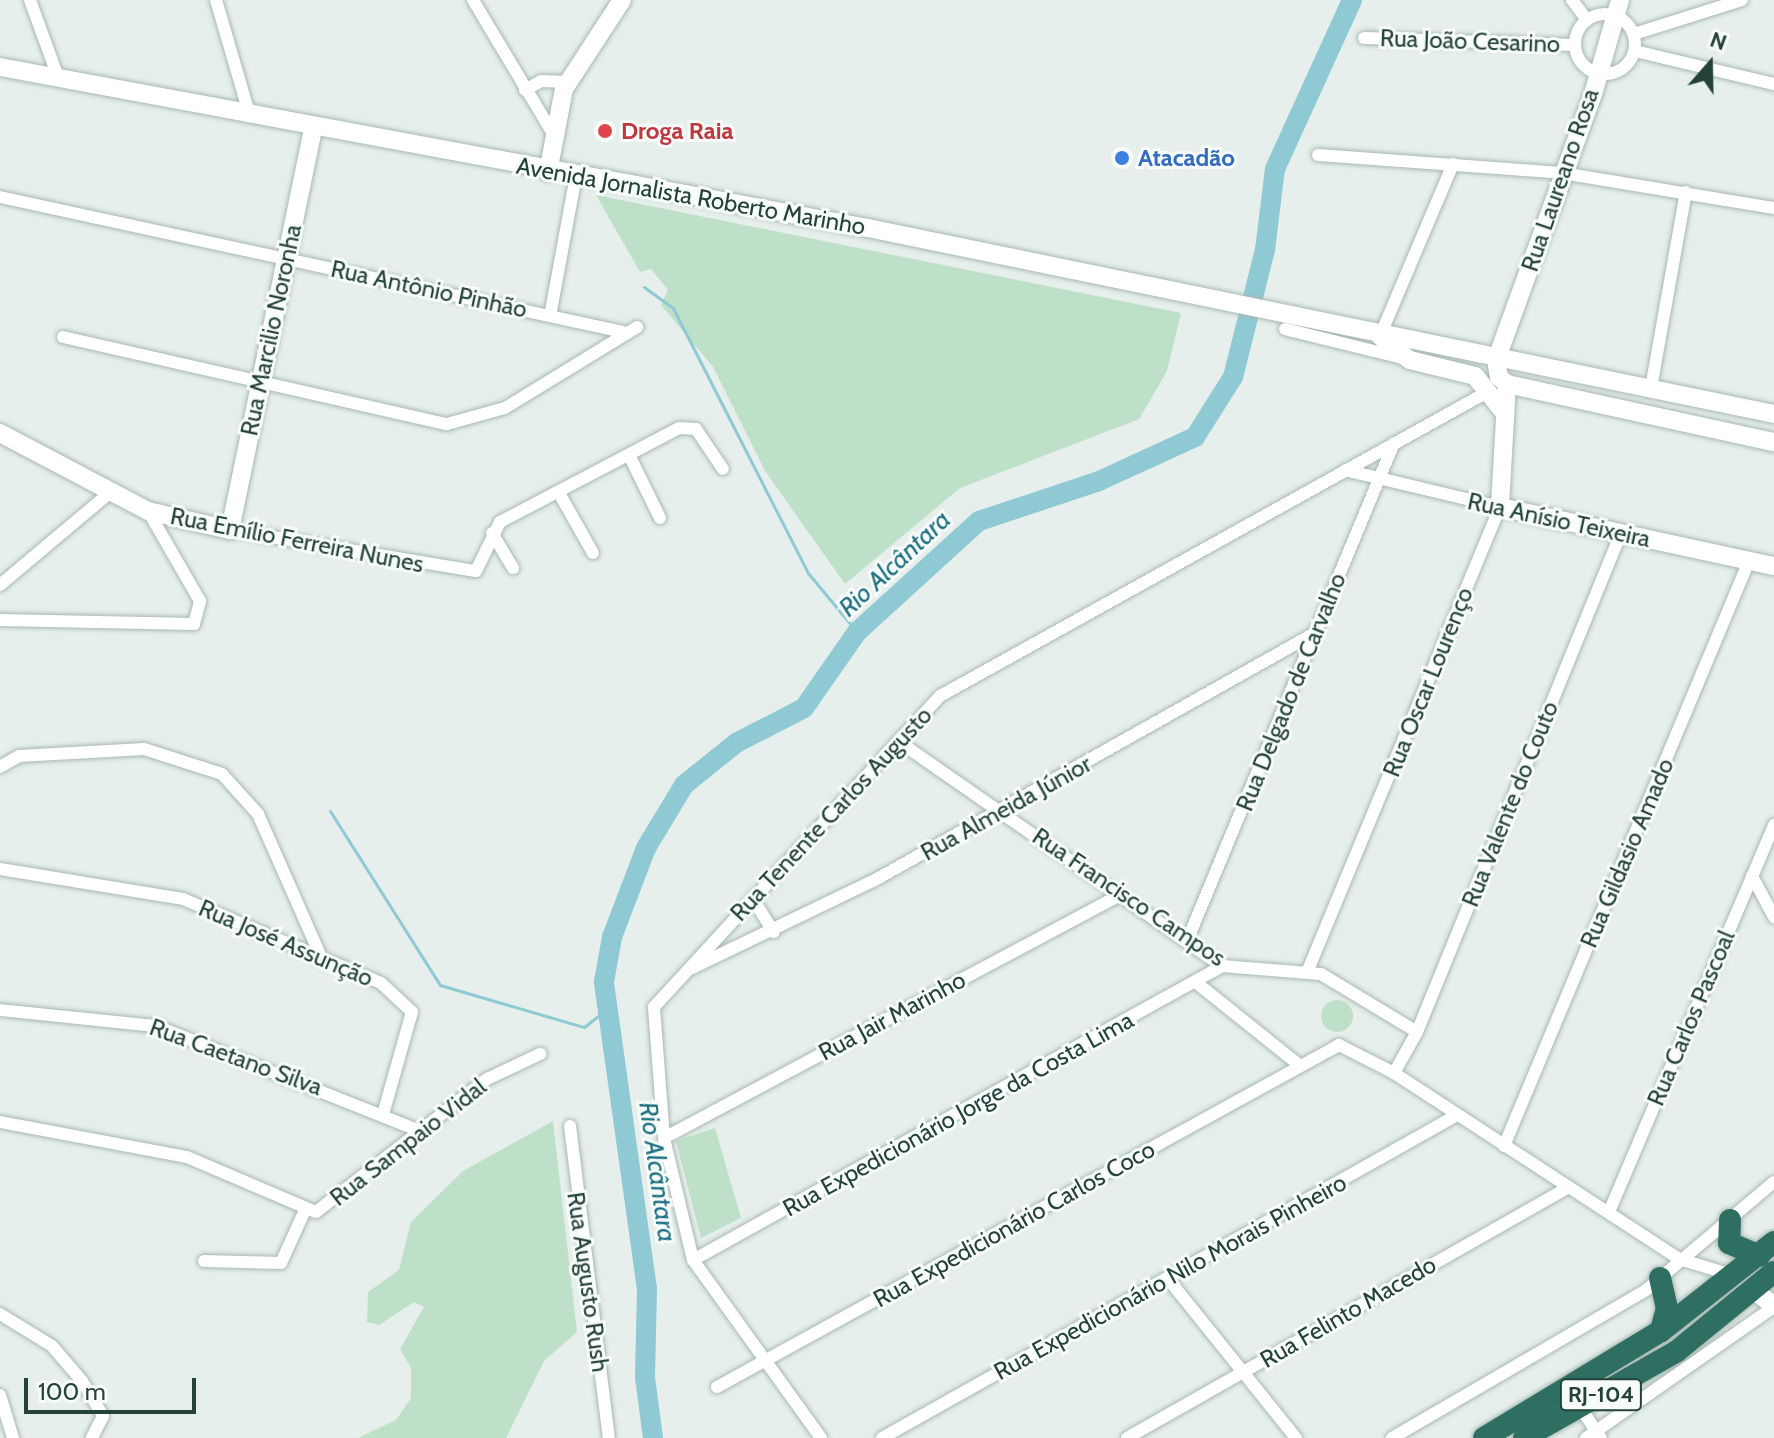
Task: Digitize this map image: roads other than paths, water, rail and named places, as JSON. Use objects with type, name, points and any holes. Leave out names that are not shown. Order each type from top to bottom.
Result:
[{"type":"highway","points":[[1730,1220],[1729,1243],[1769,1257]]},
{"type":"highway","name":"RJ-104","points":[[1484,1438],[1661,1331],[1736,1275],[1769,1257]]},
{"type":"highway","name":"RJ-104","points":[[1524,1438],[1677,1351],[1754,1290],[1769,1257]]},
{"type":"highway","points":[[1660,1278],[1667,1308],[1661,1331]]},
{"type":"main road","points":[[548,172],[552,132],[567,82],[622,0]]},
{"type":"main road","name":"Rua Laureano Rosa","points":[[1496,360],[1616,7]]},
{"type":"main road","name":"Avenida Jornalista Roberto Marinho","points":[[0,67],[313,130],[1281,308],[1380,336],[1774,414]]},
{"type":"main road","name":"Rua Marcilio Noronha","points":[[230,530],[313,130]]},
{"type":"main road","name":"Avenida Jornalista Roberto Marinho","points":[[1380,336],[1410,360],[1466,371],[1489,391],[1503,411]]},
{"type":"main road","points":[[1496,360],[1507,384],[1774,442]]},
{"type":"main road","name":"Rua Oscar Lourenço","points":[[1500,507],[1503,411],[1507,384]]},
{"type":"main road","points":[[1646,415],[1651,388]]},
{"type":"main road","name":"Rua Emílio Ferreira Nunes","points":[[0,433],[148,511],[230,530]]},
{"type":"main road","name":"Rua Anísio Teixeira","points":[[1500,507],[1774,566]]},
{"type":"main road","points":[[1754,1290],[1774,1306]]},
{"type":"street","points":[[30,0],[58,77]]},
{"type":"street","points":[[216,0],[251,117]]},
{"type":"street","points":[[473,0],[552,132]]},
{"type":"street","points":[[1572,0],[1587,20]]},
{"type":"street","points":[[1634,34],[1742,0]]},
{"type":"street","points":[[1616,7],[1634,34],[1635,51],[1623,69],[1596,73],[1575,45],[1587,20],[1616,7]]},
{"type":"street","name":"Rua João Cesarino","points":[[1364,38],[1575,45]]},
{"type":"street","points":[[1635,51],[1774,84]]},
{"type":"street","points":[[525,90],[541,81],[567,82]]},
{"type":"street","points":[[1318,155],[1562,173],[1774,208]]},
{"type":"street","points":[[1380,336],[1453,164]]},
{"type":"street","points":[[550,316],[576,176]]},
{"type":"street","points":[[1651,388],[1686,192]]},
{"type":"street","name":"Rua Antônio Pinhão","points":[[0,197],[623,332]]},
{"type":"street","points":[[63,337],[447,424],[505,408],[623,332],[637,327]]},
{"type":"street","name":"Avenida Jornalista Roberto Marinho","points":[[1285,329],[1410,360]]},
{"type":"street","name":"Rua Tenente Carlos Augusto","points":[[821,1438],[762,1364],[693,1260],[664,1138],[651,1015],[689,969],[940,696],[987,667],[1489,391]]},
{"type":"street","points":[[513,568],[492,533],[500,522],[690,426],[723,469]]},
{"type":"street","name":"Rua Delgado de Carvalho","points":[[1187,941],[1394,443]]},
{"type":"street","points":[[630,457],[660,518]]},
{"type":"street","name":"Rua Anísio Teixeira","points":[[1345,470],[1500,507]]},
{"type":"street","points":[[0,585],[113,490]]},
{"type":"street","points":[[559,493],[593,553]]},
{"type":"street","name":"Rua Oscar Lourenço","points":[[1308,970],[1500,507]]},
{"type":"street","points":[[0,620],[194,624],[200,601],[148,511]]},
{"type":"street","name":"Rua Emílio Ferreira Nunes","points":[[230,530],[468,571],[481,567],[492,533]]},
{"type":"street","name":"Rua Valente do Couto","points":[[1394,1073],[1417,1032],[1621,533]]},
{"type":"street","name":"Rua Gildasio Amado","points":[[1504,1146],[1749,561]]},
{"type":"street","name":"Rua Almeida Júnior","points":[[689,969],[774,932],[1001,811],[1315,633]]},
{"type":"street","name":"Rua Francisco Campos","points":[[898,741],[1222,966],[1308,970],[1417,1032]]},
{"type":"street","points":[[0,767],[19,756],[144,749],[222,774],[258,814],[319,952]]},
{"type":"street","name":"Rua Carlos Pascoal","points":[[1609,1212],[1774,825]]},
{"type":"street","name":"Rua José Assunção","points":[[0,869],[183,899],[319,952],[381,983],[412,1012],[384,1111]]},
{"type":"street","points":[[1752,876],[1774,917]]},
{"type":"street","name":"Rua Jair Marinho","points":[[664,1138],[1120,895]]},
{"type":"street","points":[[753,899],[774,932]]},
{"type":"street","name":"Rua Expedicionário Jorge da Costa Lima","points":[[693,1260],[1198,984],[1222,966]]},
{"type":"street","name":"Rua Francisco Campos","points":[[1198,984],[1304,1061]]},
{"type":"street","name":"Rua Caetano Silva","points":[[0,1010],[156,1026],[384,1111],[417,1130]]},
{"type":"street","points":[[1304,1061],[1347,1046],[1394,1073],[1679,1259],[1736,1275]]},
{"type":"street","name":"Rua Sampaio Vidal","points":[[0,1122],[187,1157],[305,1210],[333,1202],[417,1130],[487,1079],[540,1054]]},
{"type":"street","name":"Rua Expedicionário Carlos Coco","points":[[717,1387],[1304,1061]]},
{"type":"street","name":"Rua Expedicionário Nilo Morais Pinheiro","points":[[882,1438],[1169,1280],[1457,1115]]},
{"type":"street","name":"Rua Augusto Rush","points":[[570,1126],[609,1438]]},
{"type":"street","points":[[1392,1438],[1660,1278],[1774,1182]]},
{"type":"street","name":"Rua Felinto Macedo","points":[[1127,1438],[1569,1187]]},
{"type":"street","points":[[204,1261],[233,1256],[281,1263],[305,1210]]},
{"type":"street","points":[[1169,1280],[1246,1370],[1296,1438]]},
{"type":"street","points":[[1580,1407],[1595,1436],[1774,1306]]},
{"type":"street","points":[[0,1314],[52,1346],[82,1381],[103,1416],[92,1438]]},
{"type":"street","points":[[0,1395],[13,1438]]},
{"type":"waterway","name":"Rio Alcântara","points":[[653,1438],[645,1377],[647,1289],[604,982],[612,937],[646,848],[684,785],[736,743],[804,708],[857,632],[979,521],[1099,481],[1195,437],[1233,377],[1265,250],[1275,169],[1352,0]]},
{"type":"waterway","points":[[644,287],[673,308],[808,573],[857,632]]},
{"type":"waterway","points":[[330,811],[440,985],[584,1027],[608,1008]]},
{"type":"place","name":"Droga Raia","points":[[605,131]]},
{"type":"place","name":"Atacadão","points":[[1122,158]]}]
